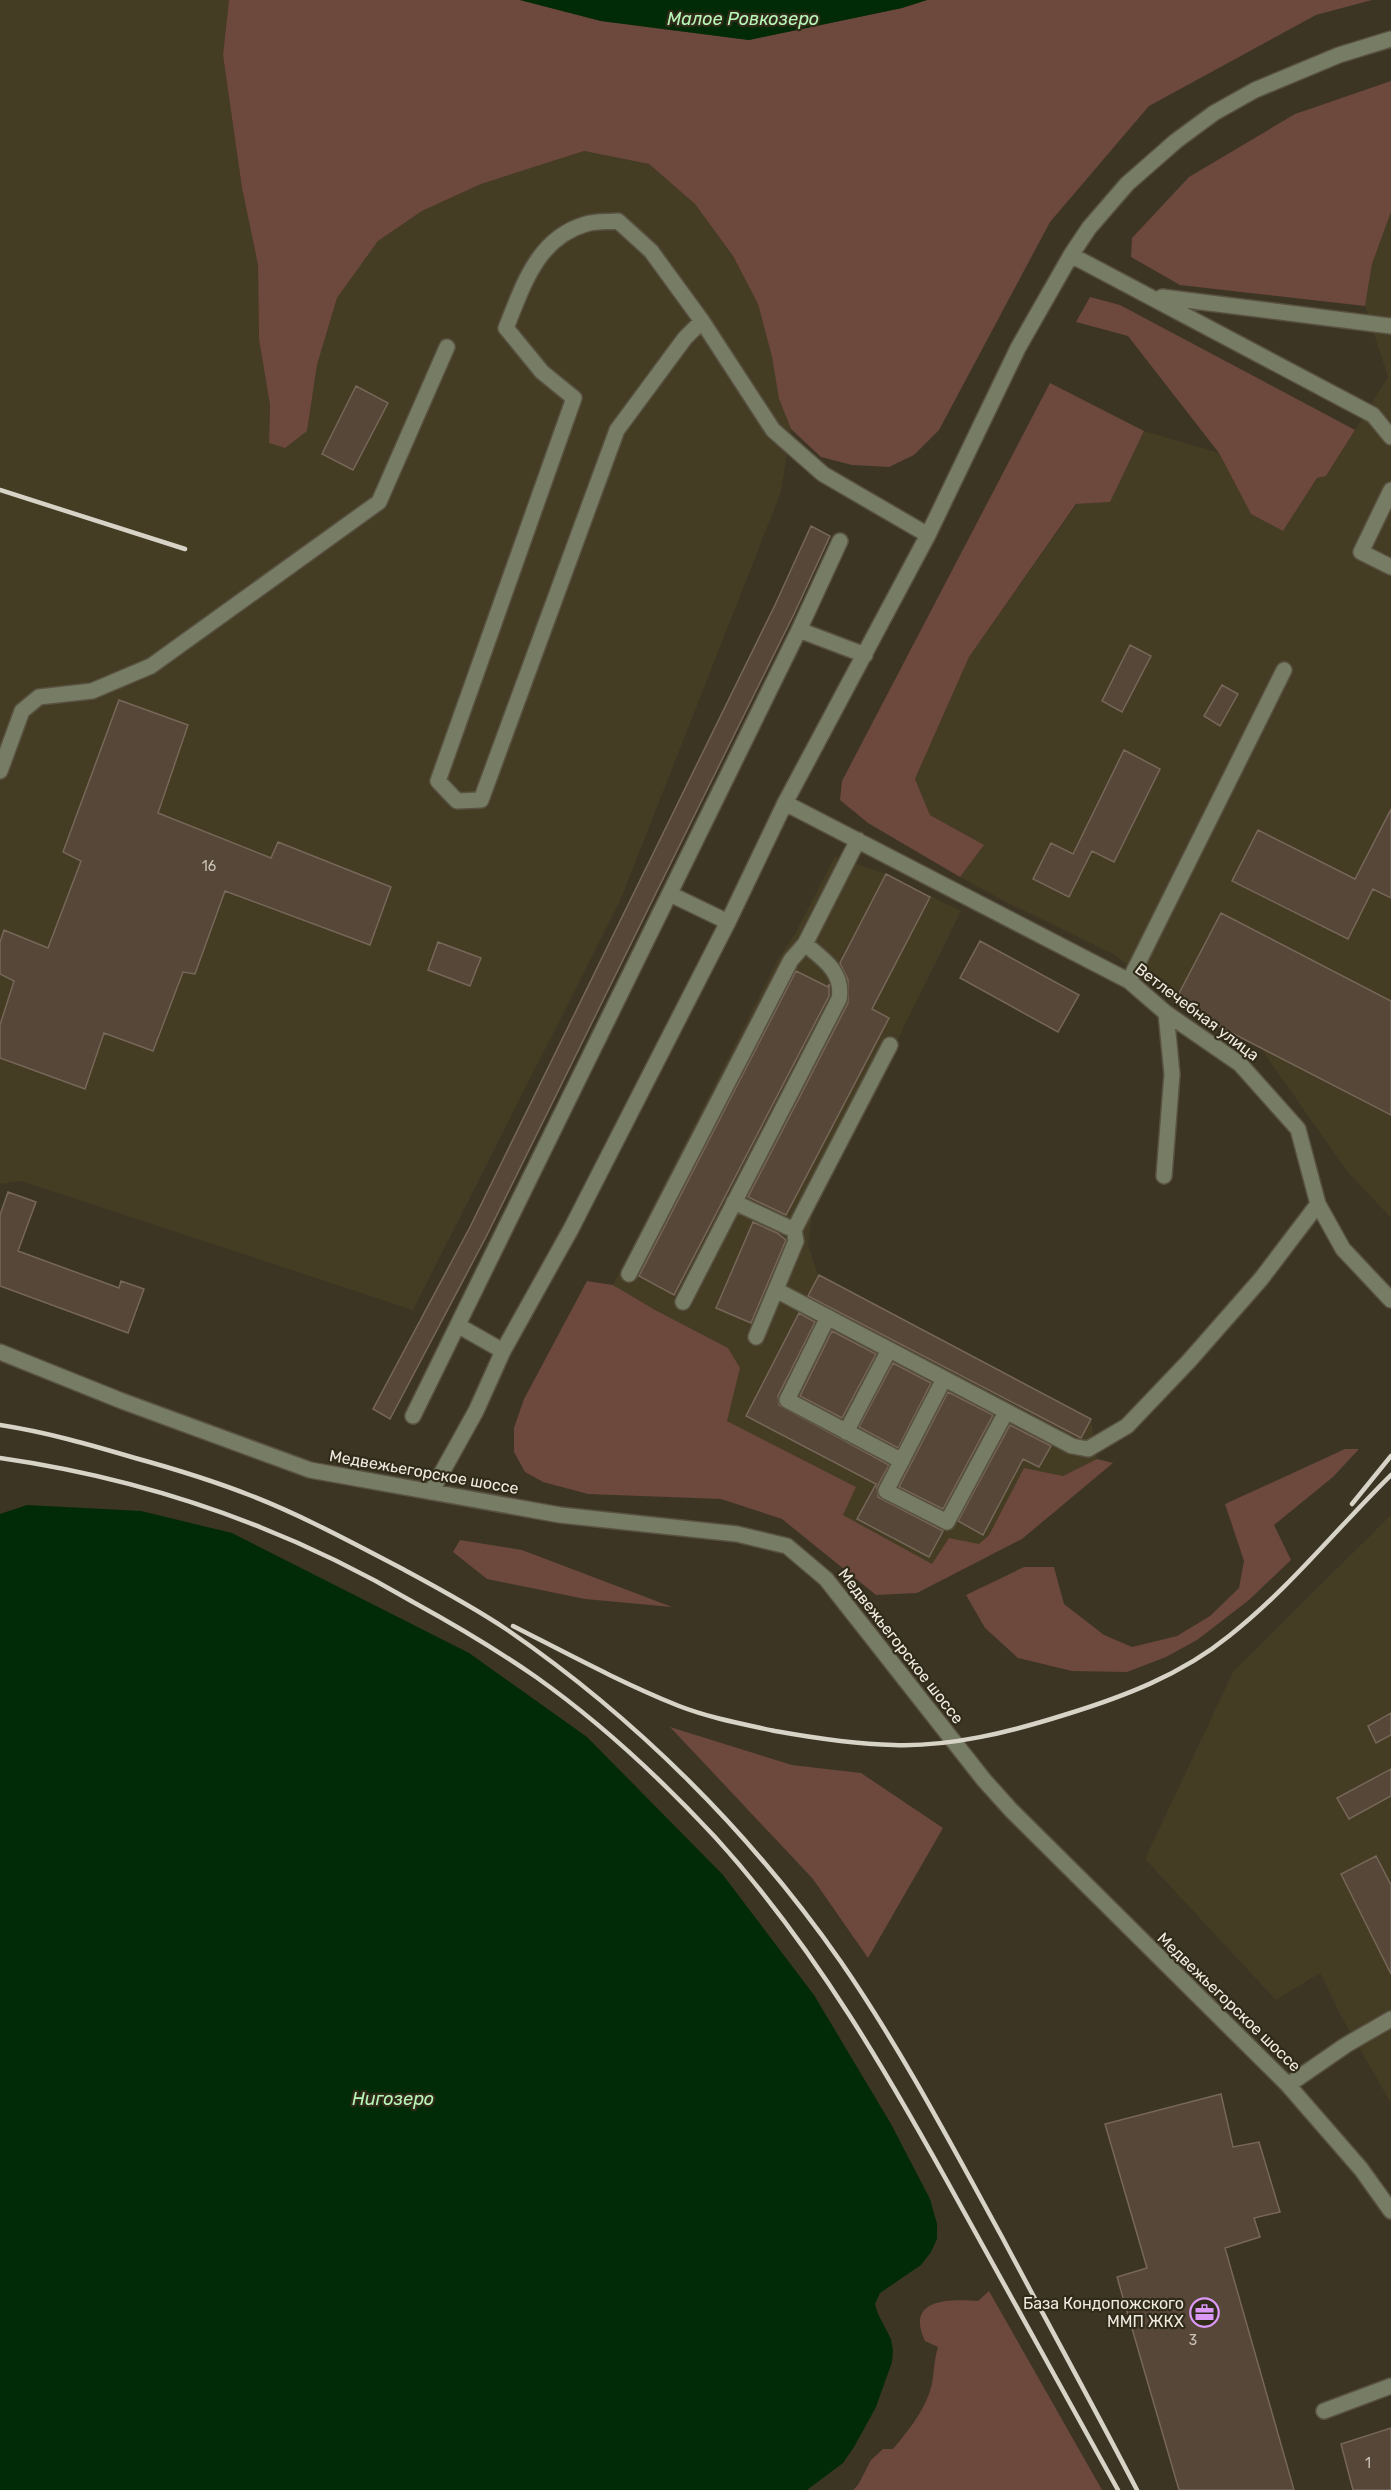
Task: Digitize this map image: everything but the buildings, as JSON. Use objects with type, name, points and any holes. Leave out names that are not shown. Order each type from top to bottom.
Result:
[{"type":"street","points":[[431,1492],[476,1411],[503,1351],[571,1229],[728,922],[785,803],[928,535],[1018,348],[1071,255],[1089,228],[1127,184],[1176,141],[1214,113],[1255,90],[1339,55],[1391,39]]},
{"type":"street","points":[[702,321],[685,338],[617,430],[481,800],[456,801],[438,781],[574,398],[542,372],[506,328],[526,279],[541,253],[558,237],[586,224],[618,221],[651,251],[702,321],[773,430],[824,474],[928,535]]},
{"type":"street","points":[[1071,255],[1373,415],[1391,437]]},
{"type":"street","points":[[1152,296],[1391,326]]},
{"type":"street","points":[[0,771],[22,711],[39,697],[92,691],[151,666],[379,502],[447,346]]},
{"type":"street","points":[[1391,490],[1361,552],[1391,567]]},
{"type":"street","points":[[413,1416],[459,1326],[500,1235],[800,630],[840,541]]},
{"type":"street","points":[[800,630],[865,655]]},
{"type":"street","points":[[1129,981],[1284,670]]},
{"type":"street","name":"Ветлечебная улица","points":[[785,803],[1129,981],[1166,1012],[1240,1064],[1298,1129],[1318,1204],[1343,1249],[1391,1300]]},
{"type":"street","points":[[629,1274],[791,960],[805,944],[858,840]]},
{"type":"street","points":[[670,894],[728,922]]},
{"type":"street","points":[[683,1302],[839,999],[841,987],[834,968],[805,944]]},
{"type":"street","points":[[1164,1176],[1172,1074],[1166,1012]]},
{"type":"street","points":[[756,1337],[796,1241],[794,1230],[890,1046]]},
{"type":"street","points":[[735,1202],[794,1230]]},
{"type":"street","points":[[776,1290],[1072,1446],[1088,1449],[1127,1426],[1189,1361],[1261,1280],[1318,1204]]},
{"type":"street","points":[[828,1317],[787,1401],[902,1461]]},
{"type":"street","points":[[459,1326],[503,1351]]},
{"type":"street","points":[[846,1432],[889,1350]]},
{"type":"street","name":"Медвежьегорское шоссе","points":[[0,1352],[122,1401],[310,1470],[560,1515],[737,1533],[787,1546],[826,1579],[984,1780],[1011,1810],[1288,2085],[1361,2169],[1391,2211]]},
{"type":"street","points":[[944,1379],[886,1491],[947,1522],[1006,1412]]},
{"type":"street","points":[[1288,2085],[1346,2045],[1391,2019]]},
{"type":"street","points":[[1324,2412],[1391,2386]]},
{"type":"shaded area","points":[[0,0],[229,0],[223,55],[242,188],[258,265],[259,339],[270,405],[269,443],[307,431],[317,365],[337,298],[378,241],[422,211],[481,184],[584,151],[649,164],[695,204],[733,256],[758,304],[772,357],[779,399],[791,429],[781,492],[620,901],[413,1310],[21,1181],[0,1184]]},
{"type":"shaded area","points":[[229,0],[520,0],[601,21],[749,40],[902,8],[927,0],[1372,0],[1316,15],[1149,106],[1050,222],[939,430],[914,455],[889,467],[852,465],[821,457],[791,429],[779,399],[772,357],[758,304],[733,256],[695,204],[649,164],[584,151],[481,184],[422,211],[378,241],[337,298],[317,365],[307,431],[285,448],[269,443],[270,405],[259,339],[258,265],[242,188],[223,55]]},
{"type":"shaded area","points":[[1391,81],[1391,212],[1372,264],[1365,306],[1180,285],[1131,257],[1132,238],[1189,177],[1295,114]]},
{"type":"shaded area","points":[[1391,212],[1391,1218],[1347,1171],[1259,1046],[1174,1003],[1115,955],[960,877],[984,845],[930,815],[915,779],[969,657],[1077,504],[1110,501],[1144,431],[1219,453],[1251,514],[1283,531],[1317,478],[1327,475],[1388,377],[1365,306],[1372,264]]},
{"type":"shaded area","points":[[1090,297],[1120,305],[1355,430],[1326,476],[1317,478],[1283,531],[1251,514],[1219,453],[1128,336],[1076,322]]},
{"type":"shaded area","points":[[1050,383],[1144,431],[1110,502],[1076,504],[969,657],[915,779],[930,815],[984,845],[960,877],[868,823],[840,800],[842,781]]},
{"type":"shaded area","points":[[835,856],[886,874],[961,911],[812,1214],[808,1245],[818,1275],[1091,1419],[1097,1459],[1063,1476],[1024,1469],[989,1535],[979,1544],[932,1565],[842,1515],[855,1487],[726,1421],[740,1368],[657,1311],[613,1285],[778,959],[795,934]]},
{"type":"shaded area","points":[[587,1281],[613,1285],[728,1348],[740,1368],[727,1421],[856,1487],[843,1515],[932,1564],[949,1538],[979,1544],[989,1535],[1024,1468],[1063,1476],[1097,1459],[1113,1463],[1022,1539],[917,1593],[876,1595],[782,1519],[721,1499],[588,1494],[543,1482],[525,1472],[514,1452],[514,1428],[524,1399]]},
{"type":"shaded area","points":[[1345,1449],[1359,1449],[1333,1477],[1274,1525],[1291,1560],[1249,1600],[1197,1640],[1166,1657],[1127,1672],[1072,1671],[1018,1658],[985,1628],[966,1595],[1024,1567],[1054,1567],[1064,1604],[1104,1635],[1132,1647],[1177,1636],[1210,1616],[1239,1588],[1244,1561],[1225,1504]]},
{"type":"shaded area","points":[[1391,1515],[1391,2103],[1341,2016],[1320,1973],[1276,2000],[1145,1859],[1233,1672]]},
{"type":"shaded area","points":[[460,1540],[522,1550],[672,1607],[585,1599],[487,1579],[453,1552]]},
{"type":"shaded area","points":[[670,1727],[792,1765],[861,1773],[943,1828],[868,1958],[813,1879]]},
{"type":"shaded area","points":[[989,2291],[1102,2490],[853,2490],[871,2460],[883,2449],[893,2449],[905,2434],[921,2411],[929,2393],[938,2347],[925,2341],[920,2327],[921,2316],[925,2309],[943,2301],[978,2301]]},
{"type":"water","name":"Малое Ровкозеро","points":[[520,0],[927,0],[902,8],[749,40],[601,21]]},
{"type":"water","name":"Нигозеро","points":[[27,1505],[141,1511],[232,1533],[469,1653],[587,1737],[723,1875],[814,1995],[891,2124],[930,2199],[937,2224],[937,2239],[921,2265],[880,2293],[875,2304],[891,2339],[892,2362],[876,2407],[843,2463],[807,2490],[0,2490],[0,1514]]},
{"type":"railway","points":[[0,490],[185,549]]},
{"type":"railway","points":[[0,1425],[68,1439],[223,1485],[271,1504],[345,1539],[413,1574],[506,1629],[554,1663],[645,1739],[688,1780],[769,1868],[806,1914],[863,1995],[944,2132],[1137,2490]]},
{"type":"railway","points":[[1352,1504],[1391,1456]]},
{"type":"railway","points":[[0,1458],[55,1467],[162,1493],[265,1529],[315,1551],[365,1575],[506,1657],[584,1713],[630,1752],[715,1837],[752,1880],[819,1969],[908,2112],[1118,2490]]},
{"type":"railway","points":[[513,1626],[637,1688],[679,1706],[715,1717],[775,1731],[849,1742],[915,1745],[958,1741],[1023,1727],[1086,1708],[1151,1683],[1211,1650],[1272,1598],[1391,1475]]},
{"type":"place","name":"База Кондопожского ММП ЖКХ","points":[[1205,2312]]}]
